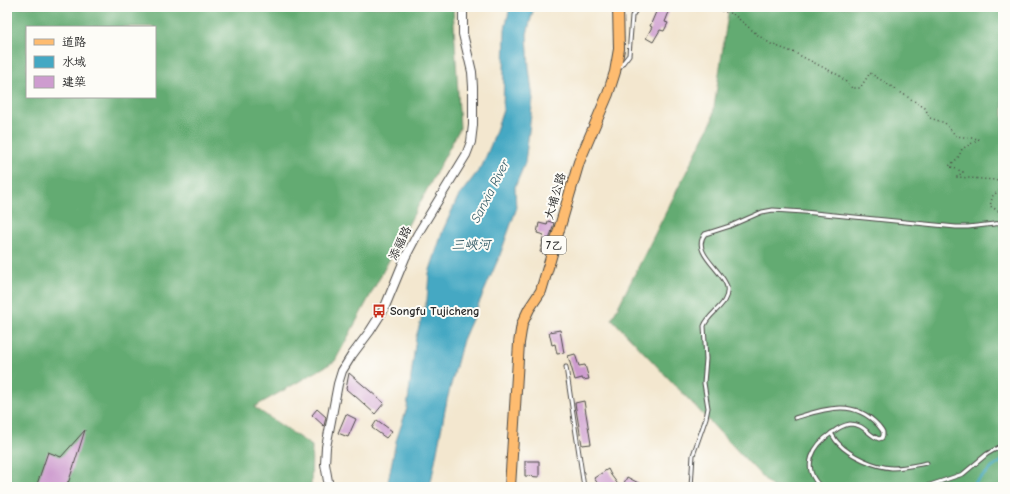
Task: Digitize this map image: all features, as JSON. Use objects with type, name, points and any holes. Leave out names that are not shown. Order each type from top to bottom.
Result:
[{"type":"main road","name":"大埔公路","points":[[510,487],[515,397],[522,324],[529,309],[541,291],[579,162],[608,94],[615,72],[619,49],[618,7]]},
{"type":"street","name":"添福路","points":[[329,487],[325,464],[326,448],[338,384],[342,371],[384,309],[405,258],[417,235],[466,155],[471,142],[473,125],[472,72],[463,34],[463,7]]},
{"type":"lane","points":[[615,72],[629,55],[632,16],[638,7]]},
{"type":"lane","points":[[691,487],[693,455],[708,408],[708,400],[704,383],[706,360],[704,326],[706,321],[722,304],[727,294],[727,288],[722,276],[702,251],[701,242],[702,237],[705,234],[730,226],[762,212],[773,210],[956,227],[1003,223]]},
{"type":"lane","points":[[566,367],[584,487]]},
{"type":"lane","points":[[795,418],[828,409],[853,409],[862,412],[883,431],[882,438],[879,439],[863,427],[848,424],[824,437],[814,450],[810,462],[811,472],[822,487]]},
{"type":"lane","points":[[831,433],[838,443],[845,449],[863,460],[876,465],[892,468],[927,463]]},
{"type":"lane","points":[[924,487],[963,474],[987,454],[1003,445]]},
{"type":"path","points":[[706,7],[733,14],[771,44],[795,52],[840,76],[852,88],[860,88],[870,73],[907,98],[925,108],[930,118],[945,123],[956,136],[979,138],[962,150],[958,158],[949,166],[963,172],[957,177],[995,180],[1003,183]]},
{"type":"path","points":[[1003,189],[993,195],[990,206],[1002,213],[1003,216]]},
{"type":"path","points":[[67,482],[79,487]]},
{"type":"path","points":[[83,487],[84,485],[88,487]]},
{"type":"green space","points":[[7,7],[453,7],[460,128],[335,361],[254,407],[312,446],[311,487],[7,487]]},
{"type":"green space","points":[[729,7],[1003,7],[1003,487],[772,487],[612,319],[712,121]]},
{"type":"water","name":"三峽河","points":[[510,7],[534,7],[527,34],[533,99],[525,163],[515,187],[516,210],[500,255],[463,340],[447,400],[430,487],[387,487],[396,441],[407,408],[416,337],[427,300],[429,273],[443,230],[458,197],[482,166],[503,110],[505,29]]},
{"type":"building","points":[[650,7],[671,7],[665,22],[668,23],[664,31],[660,30],[653,42],[646,38],[652,27],[650,26],[656,12]]},
{"type":"building","points":[[548,221],[554,223],[545,254],[540,252],[544,235],[537,233],[539,223],[547,225]]},
{"type":"building","points":[[560,330],[564,353],[557,354],[555,344],[552,345],[549,332]]},
{"type":"building","points":[[575,354],[579,366],[585,365],[589,379],[583,380],[582,378],[575,380],[568,356]]},
{"type":"building","points":[[349,373],[384,403],[375,414],[354,394],[353,395],[346,389]]},
{"type":"building","points":[[584,401],[591,444],[582,445],[575,403]]},
{"type":"building","points":[[317,409],[326,417],[324,426],[312,415]]},
{"type":"building","points":[[346,414],[356,419],[348,437],[338,433]]},
{"type":"building","points":[[377,420],[392,431],[386,438],[372,428]]},
{"type":"building","points":[[85,430],[67,487],[36,487],[48,452],[61,457]]},
{"type":"building","points":[[525,461],[539,461],[539,477],[525,476]]},
{"type":"building","points":[[608,469],[620,487],[600,487],[594,478]]},
{"type":"building","points":[[627,477],[646,487],[622,487]]},
{"type":"waterway","points":[[970,487],[1003,460]]},
{"type":"place","name":"Songfu Tujicheng","points":[[379,311]]},
{"type":"water label","name":"Sanxia River","points":[[490,191]]}]
